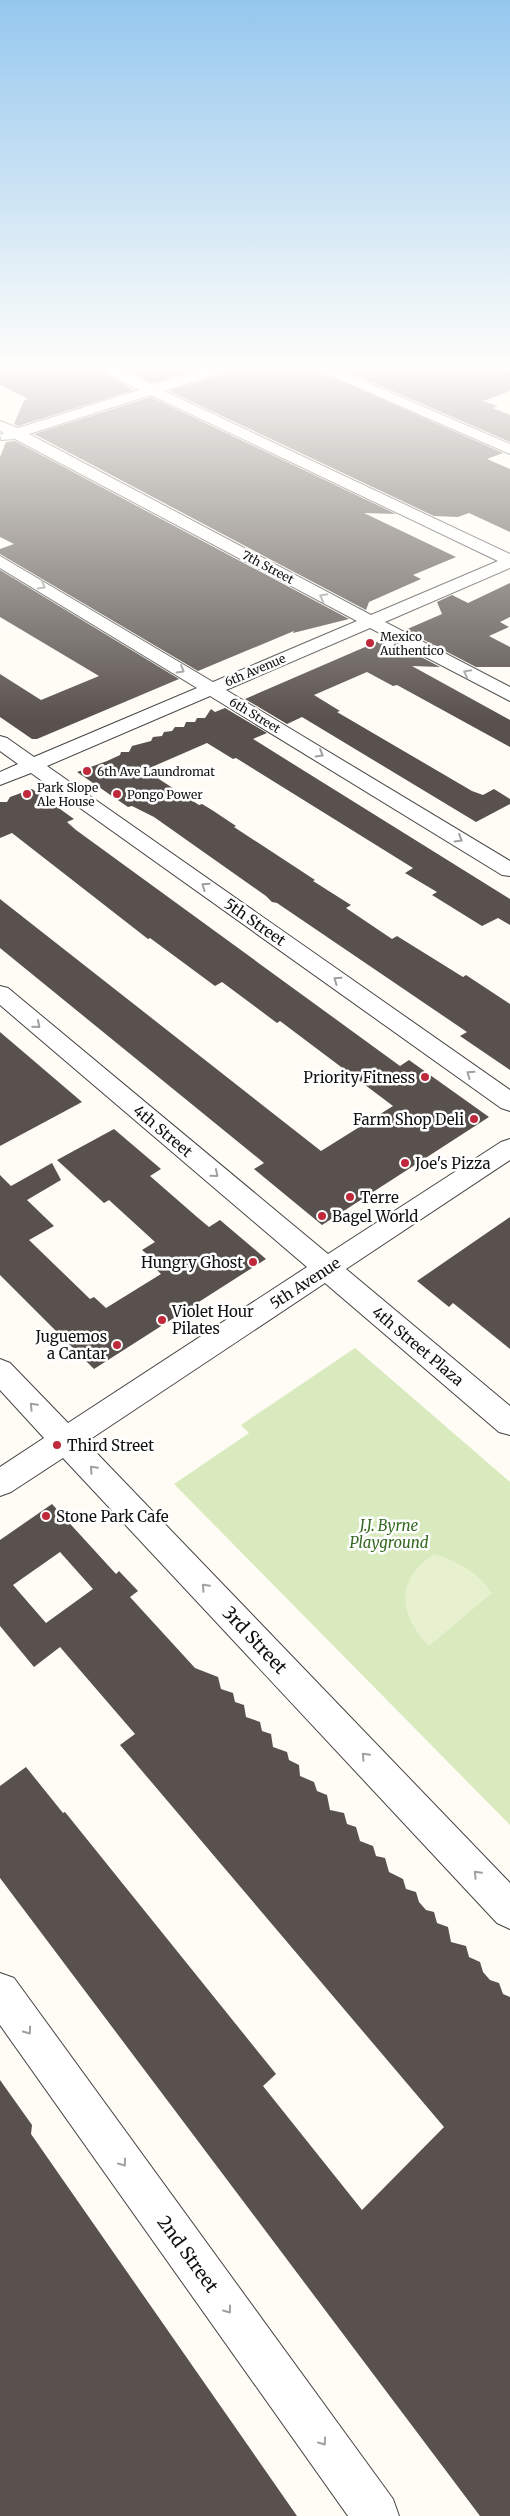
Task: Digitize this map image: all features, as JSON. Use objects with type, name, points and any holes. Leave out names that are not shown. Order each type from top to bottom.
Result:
[{"type":"street","name":"7th Street","points":[[102,484],[369,621],[510,696]]},
{"type":"street","points":[[350,484],[510,561]]},
{"type":"street","name":"6th Street","points":[[0,561],[510,870]]},
{"type":"street","name":"6th Avenue","points":[[0,779],[510,561]]},
{"type":"street","name":"5th Street","points":[[0,742],[510,1102]]},
{"type":"street","name":"4th Street","points":[[0,993],[327,1268]]},
{"type":"street","name":"5th Avenue","points":[[0,1483],[510,1148]]},
{"type":"street","name":"4th Street Plaza","points":[[327,1268],[510,1423]]},
{"type":"street","name":"3rd Street","points":[[0,1371],[510,1910]]},
{"type":"street","name":"2nd Street","points":[[0,1992],[376,2516]]},
{"type":"green space","name":"J.J. Byrne Playground","points":[[355,1348],[510,1482],[510,1825],[174,1484],[249,1433],[241,1425]]},
{"type":"green space","points":[[434,1554],[466,1568],[480,1579],[492,1593],[429,1646],[412,1622],[405,1598],[407,1586],[412,1575],[421,1564]]},
{"type":"building","points":[[0,484],[96,484],[349,619],[293,633],[294,631],[198,671],[0,554],[0,549],[14,544],[0,537]]},
{"type":"building","points":[[129,484],[334,484],[396,514],[364,513],[456,557],[413,575],[421,579],[369,602],[366,610]]},
{"type":"building","points":[[367,484],[510,484],[510,532],[469,513],[458,517],[434,516]]},
{"type":"building","points":[[0,570],[179,679],[37,739],[32,739],[0,717],[0,674],[41,700],[99,676],[0,617]]},
{"type":"building","points":[[510,583],[510,617],[500,622],[509,627],[489,636],[510,647],[510,667],[476,667],[405,630],[442,614],[437,602],[452,595],[468,603]]},
{"type":"building","points":[[379,641],[392,648],[395,643],[440,667],[412,666],[510,720],[510,747],[397,685],[393,686],[367,672],[314,695],[340,711],[337,712],[472,791],[483,795],[494,789],[510,799],[510,804],[476,822],[302,717],[287,724],[245,699]]},
{"type":"building","points":[[225,708],[267,733],[253,739],[510,899],[510,925],[498,918],[482,926],[432,895],[437,892],[405,873],[413,868],[236,758],[233,759],[207,743],[145,770],[199,805],[202,804],[212,810],[236,826],[234,827],[315,880],[313,881],[351,905],[346,908],[392,939],[397,936],[463,977],[466,975],[510,1004],[510,1070],[460,1036],[467,1032],[277,903],[272,902],[154,817],[132,806],[128,807],[77,772],[107,761],[120,755],[121,752],[129,752],[132,746],[151,741],[153,737],[162,736],[164,732],[172,731],[175,727],[184,727],[186,722],[195,722],[197,718],[205,718],[211,709],[215,712]]},
{"type":"building","points":[[32,789],[74,819],[67,822],[76,830],[400,1066],[409,1060],[489,1117],[322,1225],[254,1169],[264,1163],[0,948],[0,899],[321,1151],[393,1106],[280,1021],[277,1023],[222,982],[215,986],[150,938],[148,939],[12,833],[0,838],[0,802],[7,802],[10,797]]},
{"type":"building","points":[[0,1032],[82,1102],[0,1146]]},
{"type":"building","points":[[114,1129],[161,1169],[150,1176],[197,1217],[209,1227],[220,1220],[266,1259],[94,1369],[0,1275],[0,1175],[11,1186],[52,1163],[61,1180],[27,1200],[54,1226],[29,1240],[90,1299],[94,1297],[106,1308],[161,1274],[150,1263],[154,1260],[142,1250],[155,1242],[109,1200],[104,1203],[57,1160]]},
{"type":"building","points":[[510,1217],[510,1349],[453,1303],[449,1307],[417,1281]]},
{"type":"building","points":[[52,1504],[116,1574],[119,1571],[138,1591],[130,1597],[195,1668],[218,1677],[221,1689],[233,1693],[235,1702],[244,1705],[246,1717],[260,1722],[262,1731],[271,1734],[273,1747],[287,1752],[289,1760],[299,1765],[300,1776],[314,1782],[317,1791],[327,1795],[330,1810],[344,1813],[347,1824],[356,1827],[360,1841],[373,1846],[376,1856],[385,1858],[389,1872],[403,1879],[406,1889],[416,1892],[419,1902],[426,1910],[434,1912],[437,1923],[448,1927],[451,1942],[466,1946],[469,1957],[480,1962],[483,1972],[490,1980],[499,1983],[503,1994],[510,1997],[510,2516],[480,2516],[0,1878],[0,1786],[26,1767],[63,1813],[65,1812],[276,2074],[263,2086],[362,2210],[444,2127],[120,1745],[135,1734],[60,1647],[34,1667],[0,1626],[0,1540]],"holes":[[[60,1552],[93,1589],[46,1623],[13,1585]]]},
{"type":"building","points":[[0,2080],[32,2125],[31,2134],[297,2516],[0,2516]]},
{"type":"place","name":"Mexico Authentico","points":[[370,643]]},
{"type":"place","name":"6th Ave Laundromat","points":[[87,771]]},
{"type":"place","name":"Park Slope Ale House","points":[[27,794]]},
{"type":"place","name":"Pongo Power","points":[[117,794]]},
{"type":"place","name":"Priority Fitness","points":[[425,1077]]},
{"type":"place","name":"Farm Shop Deli","points":[[474,1119]]},
{"type":"place","name":"Joe's Pizza","points":[[405,1163]]},
{"type":"place","name":"Terre","points":[[350,1197]]},
{"type":"place","name":"Bagel World","points":[[322,1216]]},
{"type":"place","name":"Hungry Ghost","points":[[253,1262]]},
{"type":"place","name":"Violet Hour Pilates","points":[[162,1320]]},
{"type":"place","name":"Juguemos a Cantar","points":[[117,1345]]},
{"type":"place","name":"Third Street","points":[[57,1445]]},
{"type":"place","name":"Stone Park Cafe","points":[[46,1516]]}]
